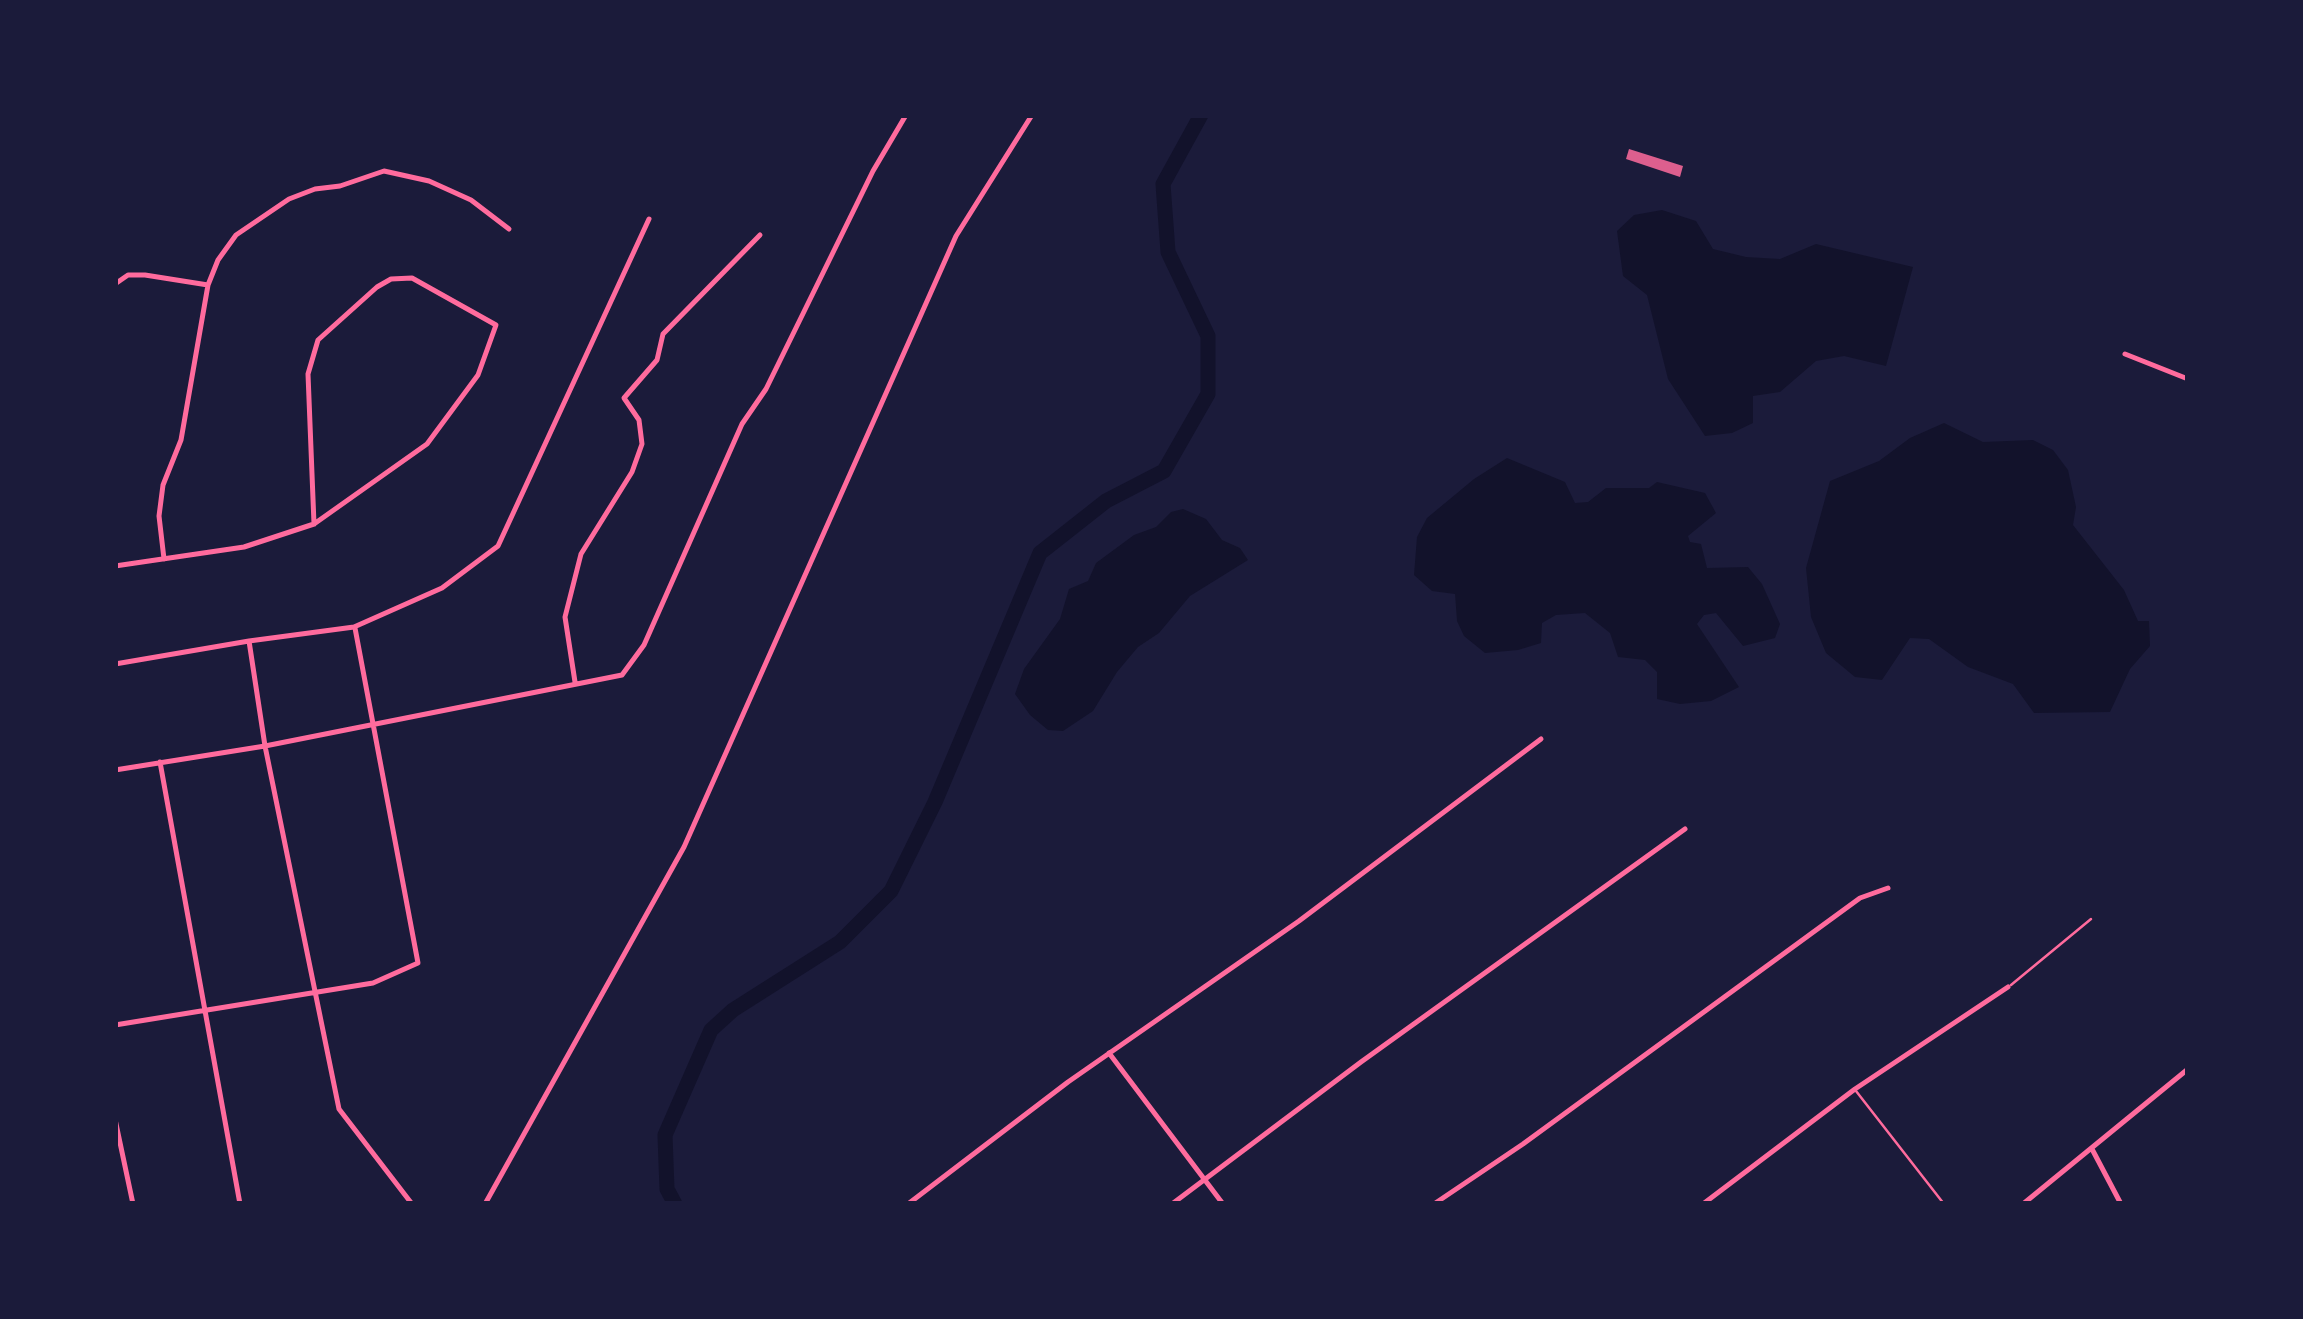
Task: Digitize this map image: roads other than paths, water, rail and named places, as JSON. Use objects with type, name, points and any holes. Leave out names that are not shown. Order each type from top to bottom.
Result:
[{"type":"street","points":[[115,770],[266,746],[622,675],[644,646],[742,424],[766,389],[873,172],[906,115]]},
{"type":"street","points":[[485,1204],[684,846],[956,236],[1032,115]]},
{"type":"street","points":[[164,559],[160,516],[163,486],[181,440],[208,285],[218,260],[236,236],[290,198],[384,171],[430,181],[472,200],[509,229]]},
{"type":"street","points":[[115,664],[249,640],[354,627],[442,588],[498,546],[649,218]]},
{"type":"street","points":[[575,682],[566,618],[581,554],[632,472],[642,444],[639,420],[624,398],[657,360],[663,334],[760,235]]},
{"type":"street","points":[[115,284],[128,275],[145,275],[208,285]]},
{"type":"street","points":[[115,566],[244,547],[314,524],[427,444],[478,375],[496,324],[412,278],[391,279],[377,286],[318,340],[308,374],[314,524]]},
{"type":"street","points":[[2126,354],[2188,379]]},
{"type":"street","points":[[115,1025],[373,983],[418,963],[354,627]]},
{"type":"street","points":[[249,640],[266,746],[339,1109],[412,1204]]},
{"type":"street","points":[[908,1204],[1110,1053],[1299,921],[1540,739]]},
{"type":"street","points":[[160,762],[240,1204]]},
{"type":"street","points":[[1172,1204],[1684,829]]},
{"type":"street","points":[[1434,1204],[1524,1144],[1849,906],[1888,888]]},
{"type":"street","points":[[1704,1204],[1855,1089],[2008,987]]},
{"type":"street","points":[[1110,1053],[1223,1204]]},
{"type":"street","points":[[2023,1204],[2188,1069]]},
{"type":"street","points":[[115,1119],[133,1204]]},
{"type":"street","points":[[2092,1148],[2121,1204]]},
{"type":"lane","points":[[2008,987],[2091,918]]},
{"type":"lane","points":[[1855,1089],[1944,1204]]},
{"type":"waterway","points":[[675,1204],[667,1189],[665,1135],[711,1030],[733,1010],[840,942],[891,891],[935,802],[1040,553],[1106,501],[1164,471],[1208,394],[1208,336],[1168,252],[1163,184],[1201,115]]}]
